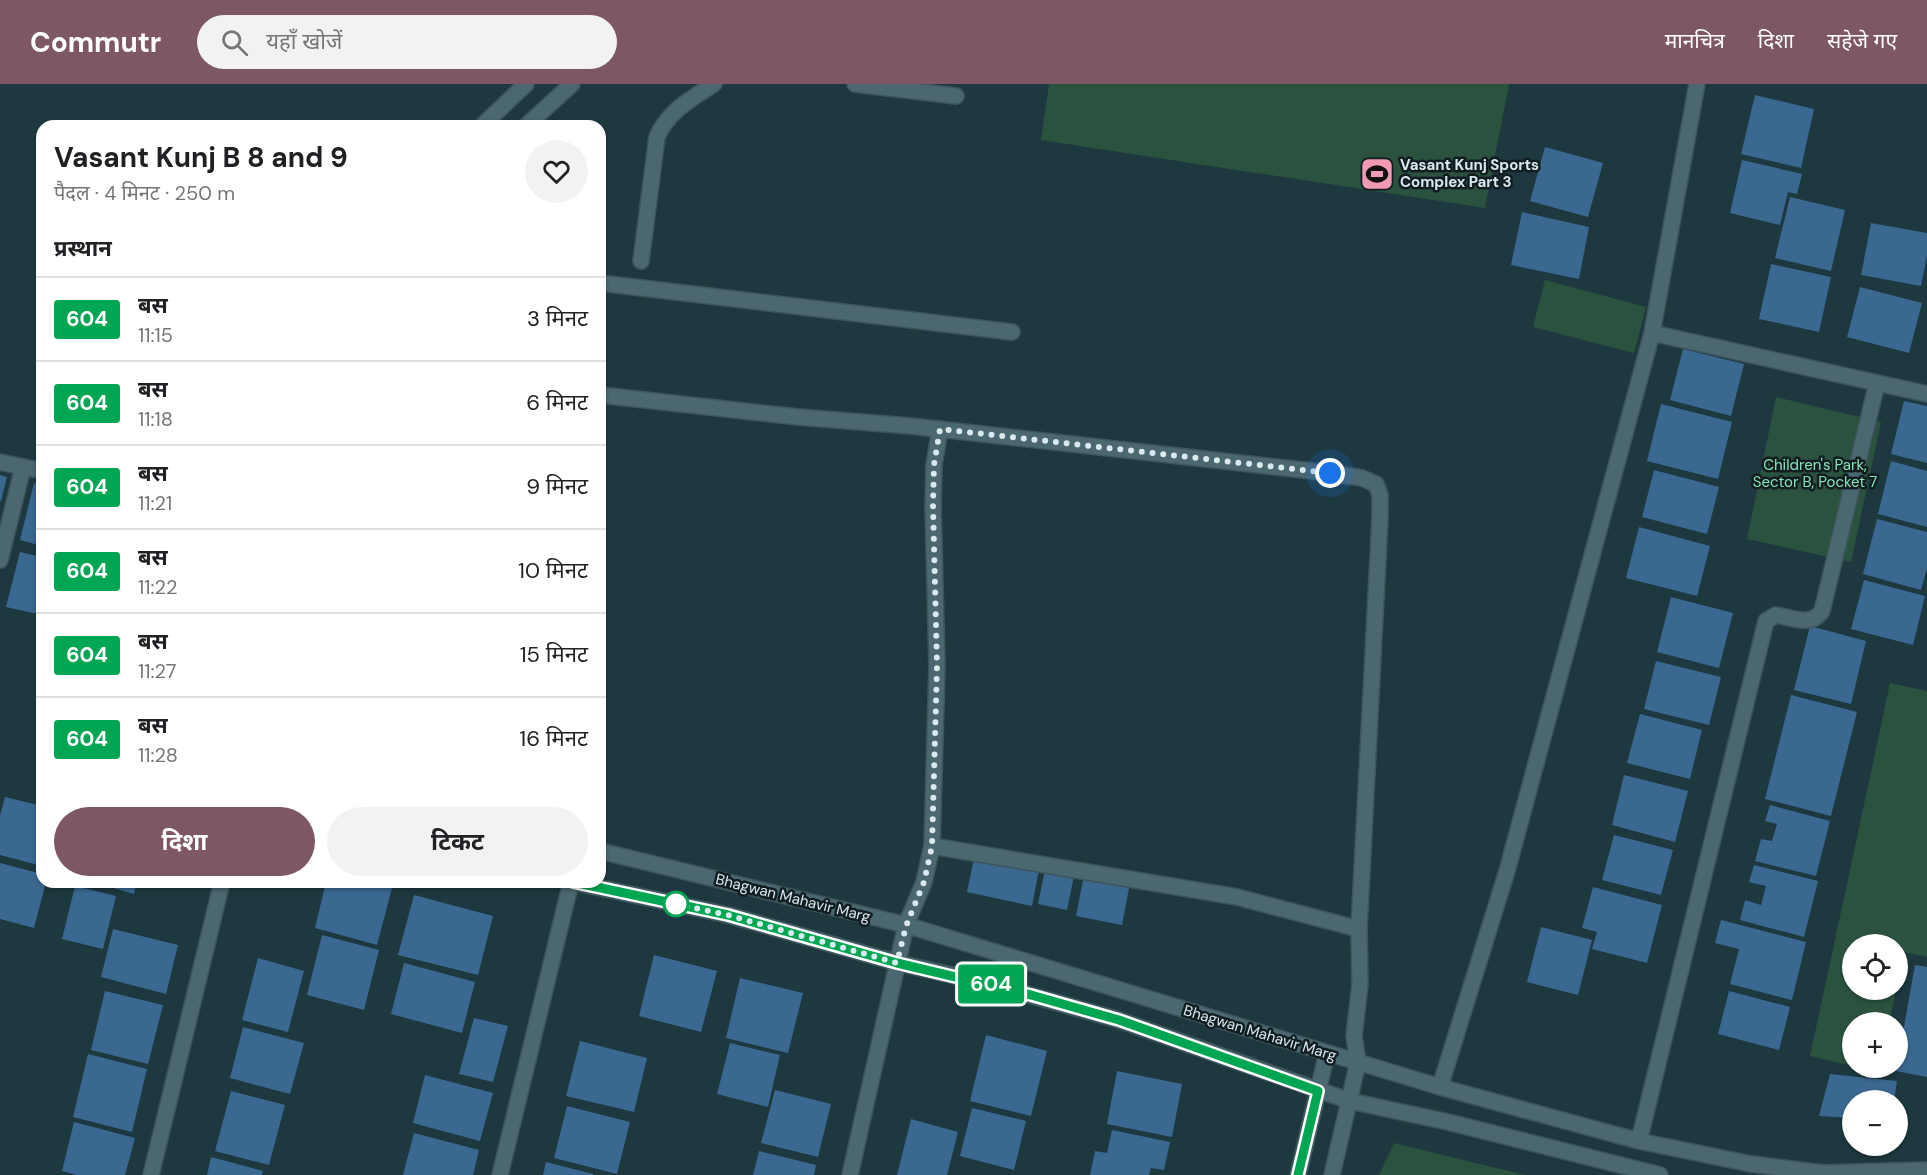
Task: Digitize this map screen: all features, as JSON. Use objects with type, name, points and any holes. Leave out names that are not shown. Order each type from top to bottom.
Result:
[{"type":"street","points":[[488,120],[526,84]]},
{"type":"street","points":[[533,120],[572,84]]},
{"type":"street","points":[[641,261],[657,137],[662,124],[676,110],[714,84]]},
{"type":"street","points":[[855,84],[956,96]]},
{"type":"street","points":[[1440,1087],[1507,871],[1652,333],[1697,84]]},
{"type":"street","points":[[606,284],[1012,332]]},
{"type":"street","points":[[1652,333],[1927,394]]},
{"type":"street","points":[[1639,1141],[1766,621],[1776,615],[1811,621],[1818,618],[1822,611],[1877,383]]},
{"type":"street","points":[[606,396],[940,429],[1330,473],[1362,478],[1376,484],[1380,495],[1380,518],[1359,929],[1360,984],[1354,1036],[1358,1062],[1332,1175]]},
{"type":"street","points":[[850,1175],[906,926],[924,882],[932,846],[937,666],[933,505],[934,465],[940,429]]},
{"type":"street","points":[[0,462],[36,470]]},
{"type":"street","points":[[0,560],[23,467]]},
{"type":"street","points":[[932,846],[1237,897],[1359,929]]},
{"type":"street","name":"Bhagwan Mahavir Marg","points":[[606,852],[906,926],[1440,1087],[1639,1141],[1751,1164],[1812,1172],[1927,1170]]},
{"type":"street","points":[[151,1175],[221,888]]},
{"type":"street","points":[[500,1175],[571,888]]},
{"type":"street","points":[[600,888],[728,915],[897,963],[987,983],[1119,1020],[1350,1101],[1448,1122],[1660,1175]]},
{"type":"street","points":[[1298,1175],[1327,1053]]},
{"type":"green space","name":"Vasant Kunj Sports Complex Part 3","points":[[1049,84],[1509,84],[1485,208],[1041,140]]},
{"type":"green space","points":[[1545,280],[1646,307],[1634,353],[1533,327]]},
{"type":"green space","name":"Children's Park, Sector B, Pocket 7","points":[[1776,397],[1881,422],[1851,562],[1747,539]]},
{"type":"green space","points":[[1890,683],[1927,691],[1927,957],[1908,953],[1908,934],[1842,934],[1842,1000],[1894,1000],[1891,1012],[1842,1012],[1842,1064],[1810,1056]]},
{"type":"green space","points":[[1394,1143],[1525,1175],[1379,1175]]},
{"type":"building","points":[[1755,95],[1814,109],[1801,168],[1741,154]]},
{"type":"building","points":[[1545,147],[1603,163],[1588,217],[1530,201]]},
{"type":"building","points":[[1742,160],[1802,174],[1797,194],[1788,192],[1780,225],[1730,213]]},
{"type":"building","points":[[1790,197],[1845,210],[1831,271],[1775,258]]},
{"type":"building","points":[[1522,212],[1589,227],[1579,279],[1511,265]]},
{"type":"building","points":[[1871,223],[1927,233],[1927,255],[1921,286],[1861,275]]},
{"type":"building","points":[[1771,264],[1831,277],[1819,332],[1759,319]]},
{"type":"building","points":[[1860,287],[1922,303],[1909,353],[1847,337]]},
{"type":"building","points":[[1683,349],[1744,364],[1731,416],[1670,400]]},
{"type":"building","points":[[1904,401],[1927,406],[1927,463],[1891,454]]},
{"type":"building","points":[[1661,404],[1732,422],[1718,479],[1647,461]]},
{"type":"building","points":[[1891,461],[1927,471],[1927,527],[1878,514]]},
{"type":"building","points":[[1654,470],[1719,487],[1707,534],[1642,517]]},
{"type":"building","points":[[0,475],[7,477],[1,501],[0,501]]},
{"type":"building","points":[[34,483],[36,484],[36,544],[20,540]]},
{"type":"building","points":[[1877,519],[1927,532],[1927,568],[1921,590],[1863,574]]},
{"type":"building","points":[[1639,527],[1710,546],[1697,596],[1626,578]]},
{"type":"building","points":[[20,552],[36,556],[36,614],[6,607]]},
{"type":"building","points":[[1864,580],[1925,596],[1913,645],[1851,629]]},
{"type":"building","points":[[1671,597],[1733,613],[1719,668],[1657,652]]},
{"type":"building","points":[[1810,626],[1866,641],[1851,704],[1794,690]]},
{"type":"building","points":[[1656,661],[1721,677],[1709,725],[1644,709]]},
{"type":"building","points":[[1791,695],[1857,712],[1831,816],[1765,799]]},
{"type":"building","points":[[1640,714],[1702,730],[1690,779],[1627,763]]},
{"type":"building","points":[[1624,775],[1688,791],[1675,842],[1612,825]]},
{"type":"building","points":[[5,797],[36,805],[36,864],[0,855],[0,816]]},
{"type":"building","points":[[1770,805],[1830,821],[1816,876],[1755,861],[1761,839],[1772,841],[1777,824],[1765,821]]},
{"type":"building","points":[[1614,835],[1673,850],[1661,895],[1602,880]]},
{"type":"building","points":[[974,858],[1039,870],[1032,906],[967,892]]},
{"type":"building","points":[[0,863],[36,872],[36,888],[44,888],[34,928],[0,919]]},
{"type":"building","points":[[1754,865],[1818,881],[1804,937],[1740,920],[1745,900],[1761,905],[1766,886],[1749,882]]},
{"type":"building","points":[[1045,870],[1074,876],[1067,910],[1038,904]]},
{"type":"building","points":[[1084,875],[1130,883],[1122,925],[1076,916]]},
{"type":"building","points":[[1593,887],[1662,905],[1647,963],[1592,949],[1597,932],[1582,928]]},
{"type":"building","points":[[75,888],[116,896],[103,949],[62,939]]},
{"type":"building","points":[[113,888],[136,888],[134,894]]},
{"type":"building","points":[[325,888],[392,888],[377,945],[315,928]]},
{"type":"building","points":[[414,895],[493,916],[478,975],[398,955]]},
{"type":"building","points":[[1721,920],[1806,942],[1792,1000],[1730,984],[1739,949],[1715,943]]},
{"type":"building","points":[[1541,927],[1592,940],[1578,995],[1527,982]]},
{"type":"building","points":[[113,929],[178,945],[166,994],[101,977]]},
{"type":"building","points":[[322,935],[379,950],[364,1010],[307,995]]},
{"type":"building","points":[[654,955],[717,971],[701,1032],[639,1016]]},
{"type":"building","points":[[258,958],[304,971],[288,1032],[242,1020]]},
{"type":"building","points":[[404,963],[475,982],[462,1033],[391,1014]]},
{"type":"building","points":[[1915,965],[1927,967],[1927,1077],[1908,1073],[1907,1012]]},
{"type":"building","points":[[740,978],[803,993],[788,1053],[726,1038]]},
{"type":"building","points":[[105,991],[163,1005],[148,1064],[91,1050]]},
{"type":"building","points":[[1729,991],[1790,1007],[1779,1050],[1718,1034]]},
{"type":"building","points":[[474,1018],[508,1026],[493,1082],[459,1074]]},
{"type":"building","points":[[243,1027],[304,1043],[290,1094],[230,1078]]},
{"type":"building","points":[[986,1035],[1047,1051],[1031,1116],[970,1101]]},
{"type":"building","points":[[580,1041],[647,1058],[634,1112],[566,1096]]},
{"type":"building","points":[[730,1043],[780,1055],[768,1107],[717,1094]]},
{"type":"building","points":[[88,1054],[147,1069],[132,1132],[73,1117]]},
{"type":"building","points":[[1117,1071],[1182,1084],[1172,1137],[1107,1124]]},
{"type":"building","points":[[1830,1074],[1842,1075],[1842,1078],[1897,1081],[1896,1090],[1842,1090],[1842,1117],[1819,1116]]},
{"type":"building","points":[[425,1075],[493,1093],[480,1141],[413,1123]]},
{"type":"building","points":[[775,1090],[831,1104],[818,1157],[761,1143]]},
{"type":"building","points":[[231,1091],[285,1105],[269,1165],[215,1151]]},
{"type":"building","points":[[567,1106],[630,1122],[617,1174],[554,1158]]},
{"type":"building","points":[[972,1108],[1026,1121],[1014,1170],[960,1156]]},
{"type":"building","points":[[911,1119],[958,1132],[947,1175],[897,1175]]},
{"type":"building","points":[[74,1122],[135,1138],[125,1175],[77,1175],[62,1171]]},
{"type":"building","points":[[1112,1130],[1170,1142],[1164,1170],[1151,1168],[1149,1175],[1090,1175],[1095,1151],[1107,1153]]},
{"type":"building","points":[[414,1133],[479,1150],[473,1175],[403,1175]]},
{"type":"building","points":[[759,1151],[816,1165],[814,1175],[753,1175]]},
{"type":"building","points":[[211,1157],[263,1171],[262,1175],[207,1175]]},
{"type":"building","points":[[546,1162],[593,1174],[593,1175],[543,1175]]},
{"type":"bus line","name":"604","points":[[601,888],[728,915],[897,963],[1031,995],[1119,1020],[1318,1091],[1298,1175]]},
{"type":"place","name":"Vasant Kunj Sports Complex Part 3","points":[[1377,174]]},
{"type":"route","points":[[676,904],[728,915],[897,963],[906,926],[924,882],[932,846],[937,666],[932,544],[934,465],[940,429],[1330,473]]}]
